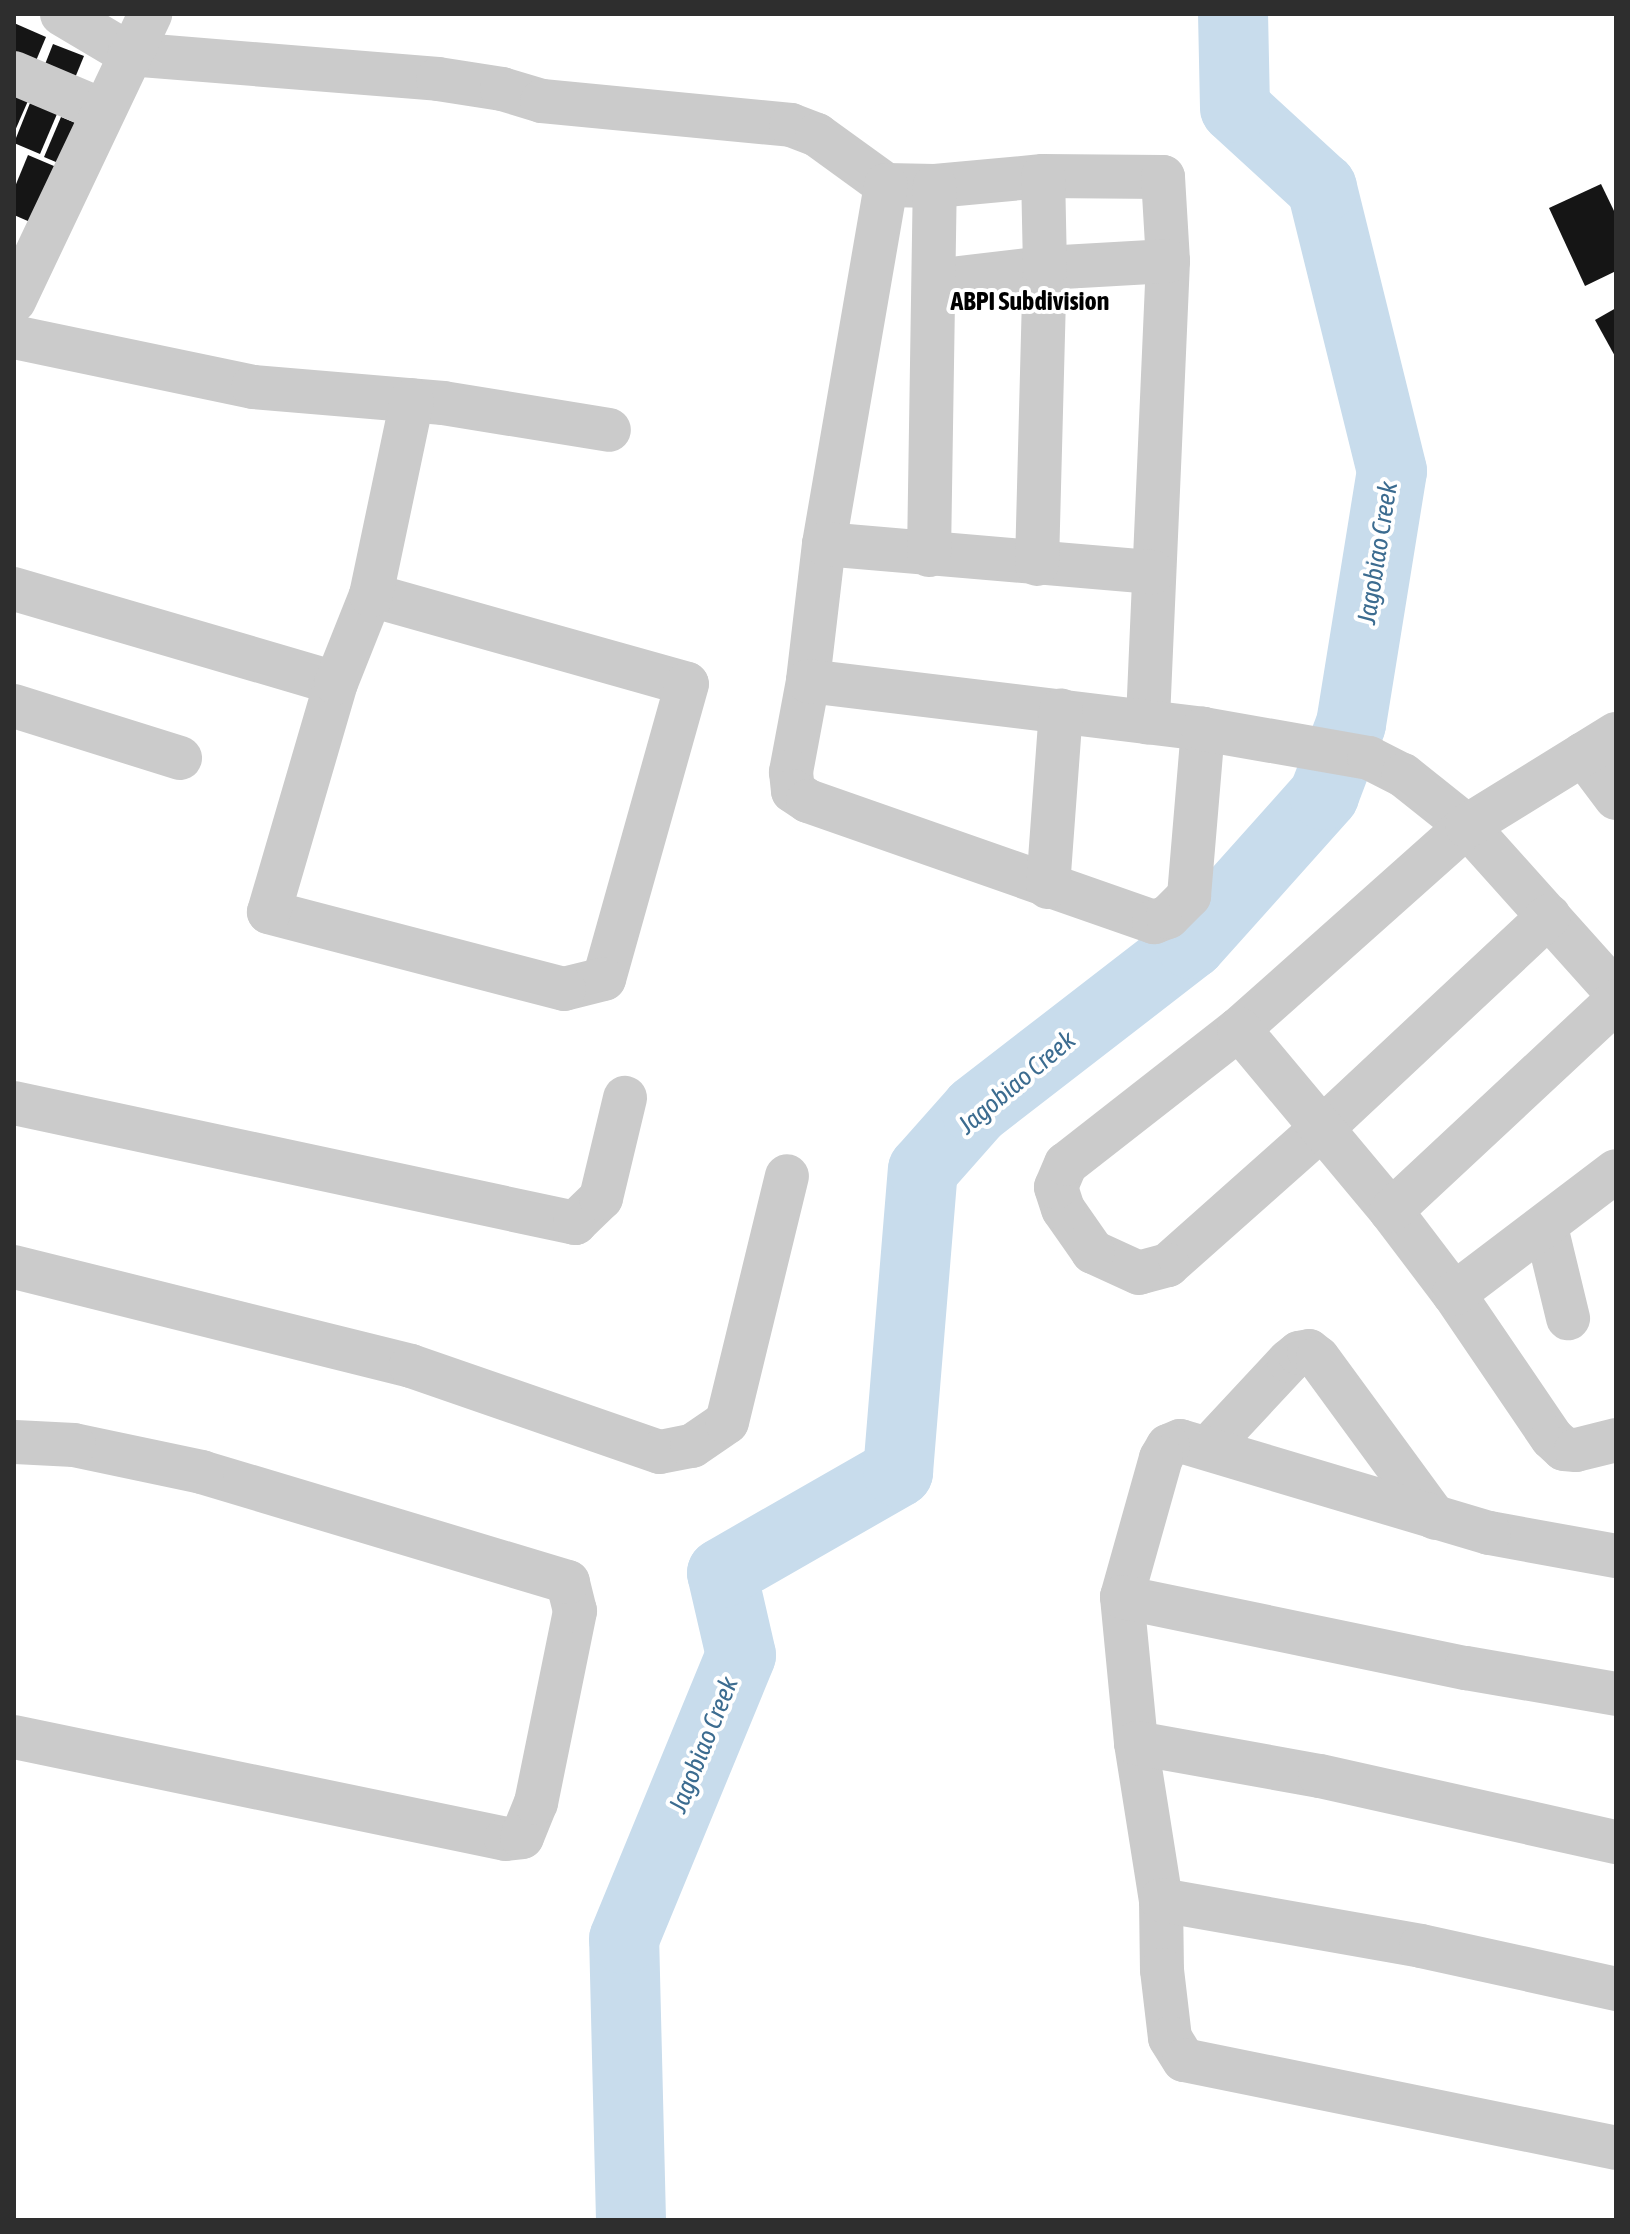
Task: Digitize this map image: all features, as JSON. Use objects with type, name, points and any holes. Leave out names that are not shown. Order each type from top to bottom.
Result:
[{"type":"street","points":[[62,14],[129,54],[438,79],[502,89],[542,101],[791,125],[817,135],[886,185],[935,186],[1043,176],[1163,177],[1168,261],[1148,723]]},
{"type":"street","points":[[14,301],[29,228],[101,110],[150,14]]},
{"type":"street","points":[[14,73],[101,110]]},
{"type":"street","points":[[1037,564],[1045,268],[1043,176]]},
{"type":"street","points":[[886,185],[824,544],[808,681],[791,772],[793,791],[808,801],[1154,922],[1180,906],[1189,896],[1203,729]]},
{"type":"street","points":[[929,555],[935,186]]},
{"type":"street","points":[[934,281],[1045,268],[1168,261]]},
{"type":"street","points":[[14,337],[253,387],[412,400],[609,430]]},
{"type":"street","points":[[371,595],[687,684],[604,979],[564,989],[269,912],[336,683],[371,595],[412,400]]},
{"type":"street","points":[[824,544],[1153,572]]},
{"type":"street","points":[[14,589],[336,683]]},
{"type":"street","points":[[808,681],[1203,729],[1369,758],[1403,775],[1467,826],[1616,992]]},
{"type":"street","points":[[14,706],[180,758]]},
{"type":"street","points":[[1048,887],[1061,710]]},
{"type":"street","points":[[1549,916],[1321,1129],[1168,1265],[1139,1273],[1093,1252],[1063,1209],[1056,1187],[1066,1164],[1239,1029],[1467,826],[1600,744],[1616,798]]},
{"type":"street","points":[[1391,1211],[1616,1001]]},
{"type":"street","points":[[1239,1029],[1391,1211],[1454,1294],[1552,1438],[1564,1449],[1576,1450],[1616,1440]]},
{"type":"street","points":[[14,1103],[575,1223],[601,1198],[625,1098]]},
{"type":"street","points":[[1454,1294],[1616,1171]]},
{"type":"street","points":[[14,1267],[411,1366],[660,1452],[692,1446],[727,1422],[787,1176]]},
{"type":"street","points":[[1546,1227],[1568,1318]]},
{"type":"street","points":[[1208,1448],[1289,1361],[1299,1353],[1309,1351],[1318,1358],[1435,1518]]},
{"type":"street","points":[[14,1430],[14,1450]]},
{"type":"street","points":[[1616,1556],[1489,1533],[1180,1441],[1168,1446],[1161,1458],[1122,1597],[1136,1743],[1161,1900],[1162,1970],[1170,2038],[1184,2060],[1616,2148]]},
{"type":"street","points":[[14,1737],[491,1836],[522,1837],[536,1803],[575,1611],[568,1582],[202,1472],[74,1445],[15,1442]]},
{"type":"street","points":[[1122,1597],[1466,1668],[1616,1694]]},
{"type":"street","points":[[1136,1743],[1320,1776],[1616,1842]]},
{"type":"street","points":[[1161,1900],[1421,1946],[1616,1989]]},
{"type":"building","points":[[14,23],[46,37],[30,75],[14,68]]},
{"type":"building","points":[[53,44],[84,56],[70,90],[40,77]]},
{"type":"building","points":[[14,79],[34,87],[14,133]]},
{"type":"building","points":[[30,103],[57,114],[40,154],[14,143]]},
{"type":"building","points":[[61,117],[85,127],[63,165],[44,157]]},
{"type":"building","points":[[28,155],[61,169],[37,225],[14,215],[14,189]]},
{"type":"building","points":[[1601,184],[1616,215],[1616,271],[1585,286],[1549,208]]},
{"type":"building","points":[[1616,308],[1616,358],[1595,320]]},
{"type":"waterway","name":"Jagobiao Creek","points":[[631,2220],[624,1939],[741,1655],[722,1573],[898,1472],[923,1170],[976,1110],[1191,944],[1324,795],[1351,724],[1392,471],[1322,188],[1235,108],[1233,14]]},
{"type":"district","name":"ABPI Subdivision","points":[[1030,302]]}]
